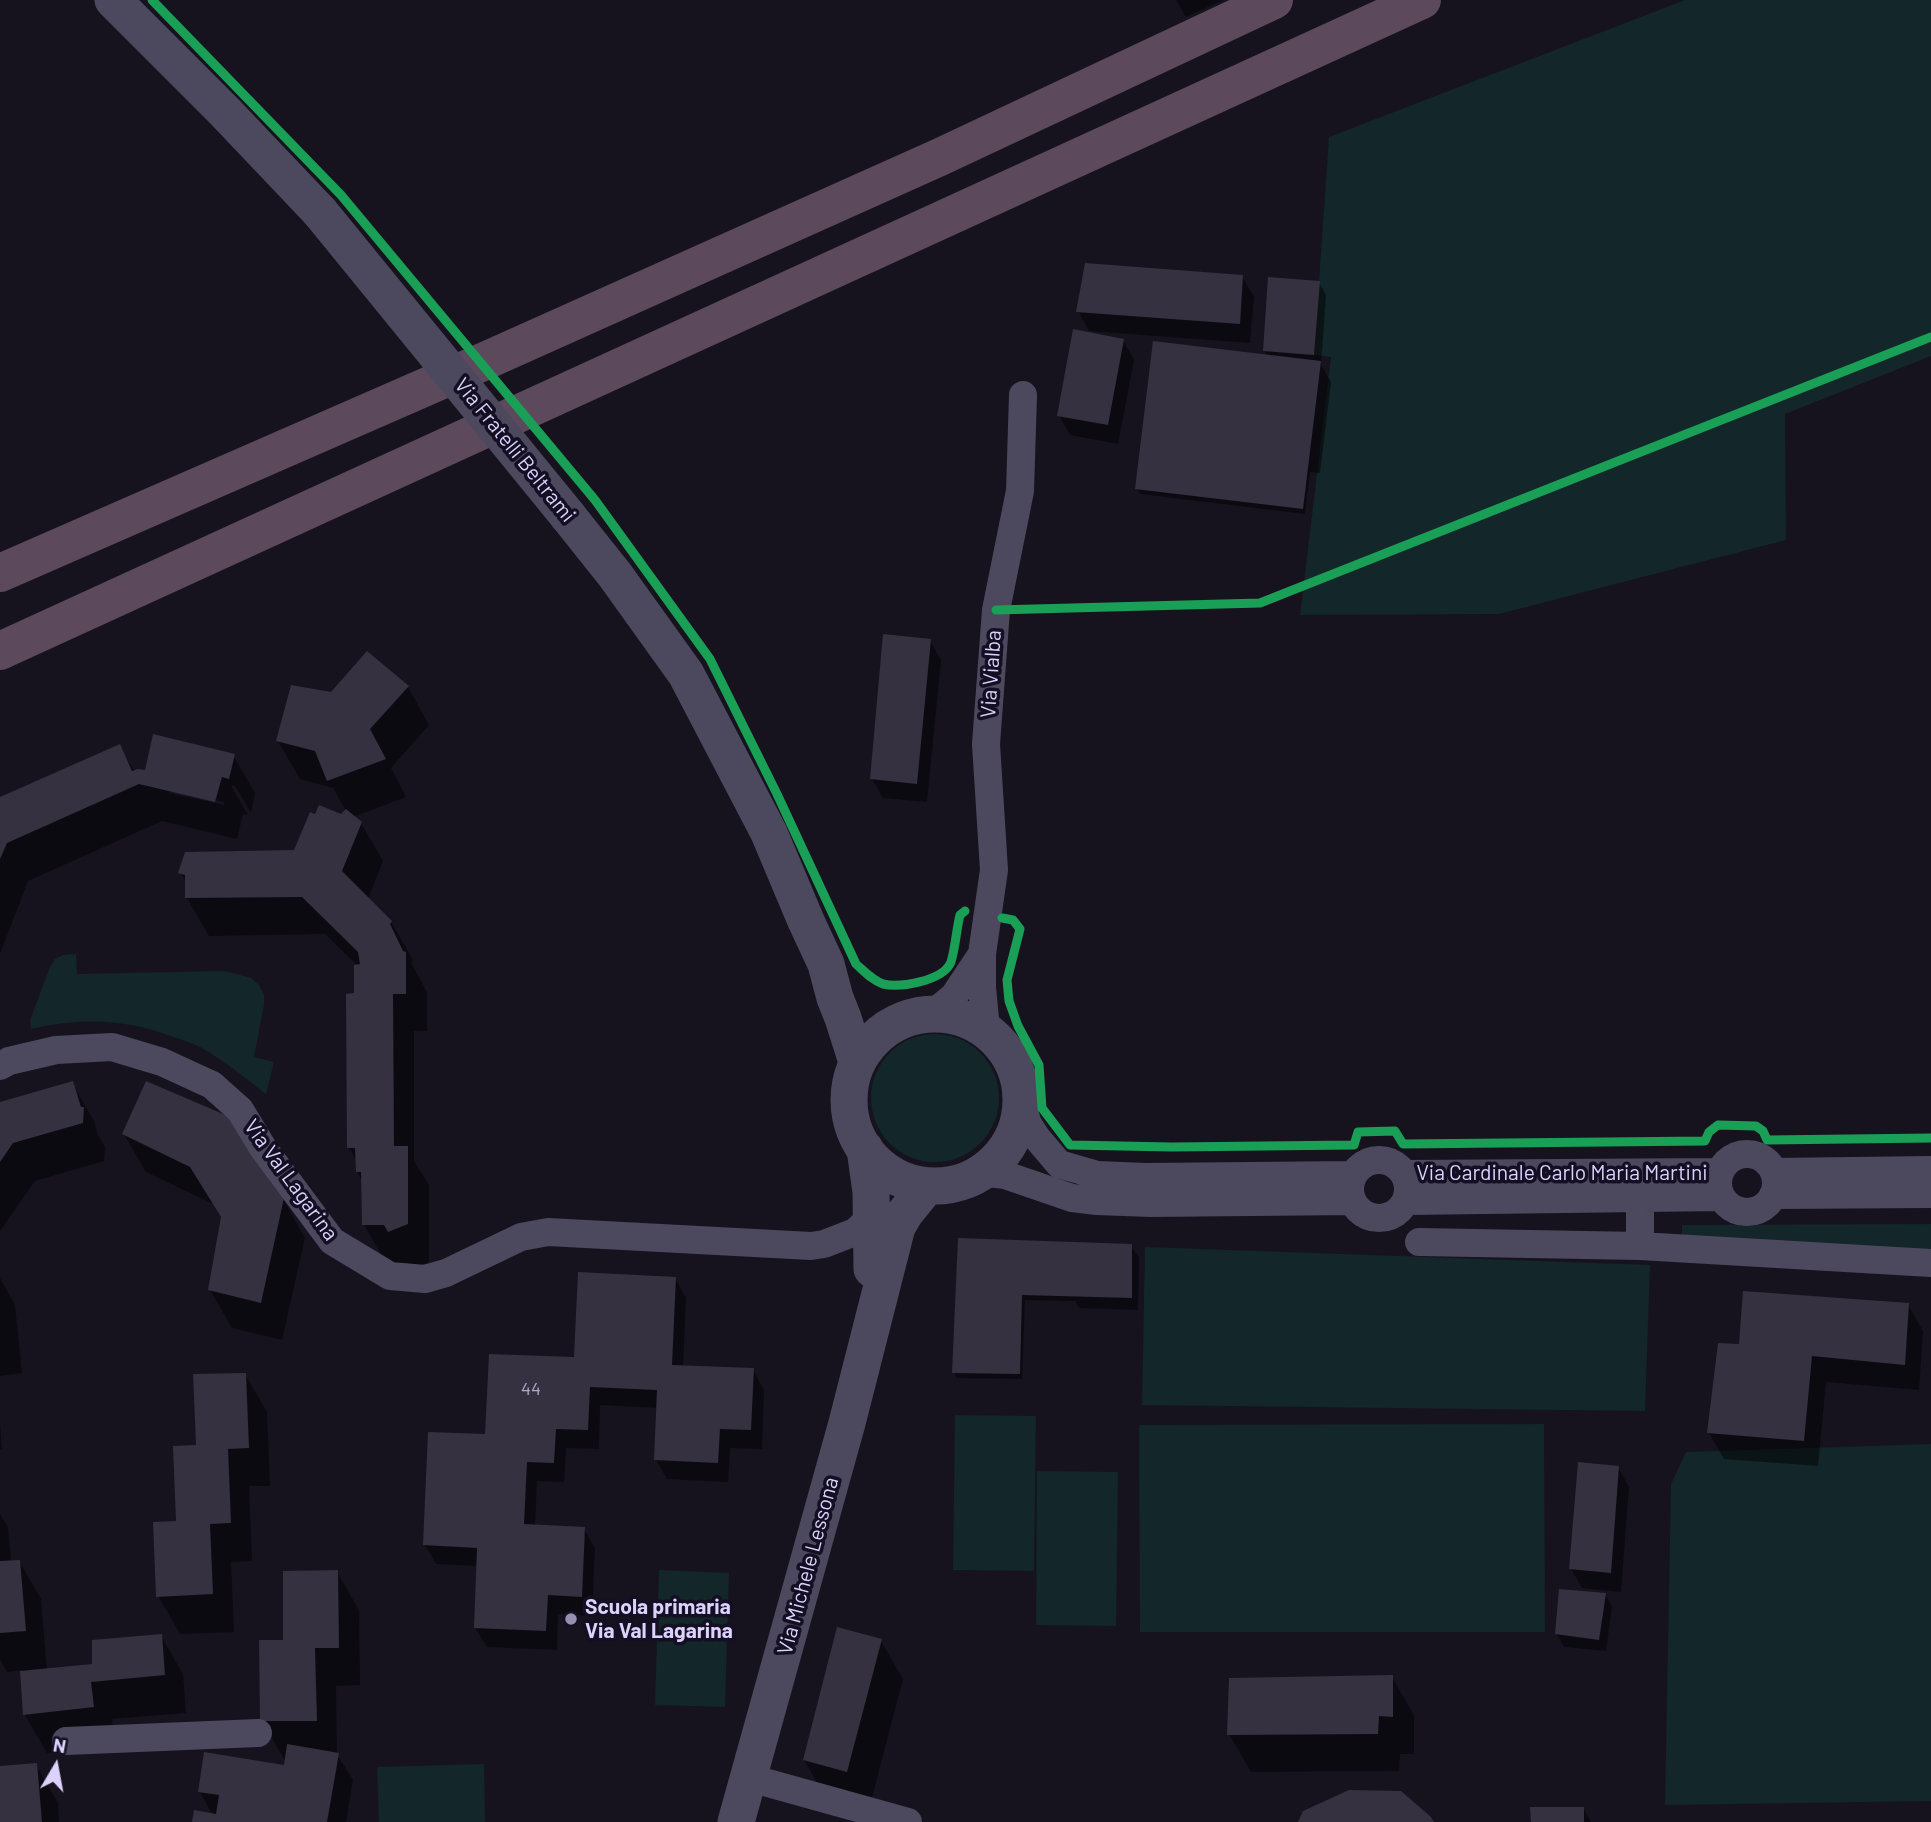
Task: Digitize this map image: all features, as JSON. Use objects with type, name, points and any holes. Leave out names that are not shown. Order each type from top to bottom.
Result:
[{"type":"highway","points":[[0,573],[890,180],[1274,0]]},
{"type":"highway","points":[[0,651],[1422,0]]},
{"type":"street","name":"Via Fratelli Beltrami","points":[[113,0],[320,212],[615,575],[686,674],[769,834],[826,964],[856,1059]]},
{"type":"street","name":"Via Vialba","points":[[986,1030],[982,954],[994,870],[986,744],[996,610],[1020,491],[1023,396]]},
{"type":"street","name":"Via Vialba","points":[[918,1017],[954,996],[982,954]]},
{"type":"street","name":"Via Fratelli Beltrami","points":[[826,964],[863,1004],[877,1013],[918,1017]]},
{"type":"street","points":[[918,1017],[961,1018],[986,1030],[1005,1050],[1017,1075],[1021,1102],[1016,1129],[1003,1153],[982,1172],[954,1183],[927,1186],[899,1179],[875,1163],[858,1140],[849,1112],[849,1086],[856,1059],[878,1035],[918,1017]]},
{"type":"street","name":"Via Val Lagarina","points":[[0,1066],[9,1061],[56,1050],[111,1047],[162,1062],[212,1085],[240,1110],[263,1147],[332,1241],[390,1276],[425,1279],[446,1273],[522,1237],[548,1232],[811,1246],[855,1232],[872,1217]]},
{"type":"street","name":"Via Cardinale Carlo Maria Martini","points":[[1021,1102],[1028,1124],[1059,1164],[1097,1175],[1353,1188]]},
{"type":"street","name":"Via Michele Lessona","points":[[865,1149],[871,1192],[875,1308]]},
{"type":"street","name":"Via Cardinale Carlo Maria Martini","points":[[1741,1154],[1761,1157],[1769,1163],[1774,1184],[1765,1206],[1748,1212],[1730,1207],[1720,1185],[1724,1164],[1741,1154]]},
{"type":"street","name":"Via Cardinale Carlo Maria Martini","points":[[1378,1160],[1393,1163],[1405,1188],[1398,1212],[1380,1219],[1362,1214],[1353,1188],[1364,1164],[1378,1160]]},
{"type":"street","name":"Via Cardinale Carlo Maria Martini","points":[[1774,1184],[1931,1170]]},
{"type":"street","name":"Via Cardinale Carlo Maria Martini","points":[[982,1172],[1006,1175],[1072,1198],[1097,1201],[1152,1203],[1353,1188]]},
{"type":"street","points":[[1774,1184],[1931,1194]]},
{"type":"street","name":"Via Cardinale Carlo Maria Martini","points":[[1405,1188],[1720,1185]]},
{"type":"street","name":"Via Cardinale Carlo Maria Martini","points":[[1405,1188],[1640,1198],[1720,1185]]},
{"type":"street","name":"Via Michele Lessona","points":[[736,1822],[847,1423],[899,1221],[927,1186]]},
{"type":"street","name":"Via Cardinale Carlo Maria Martini","points":[[1640,1198],[1640,1246]]},
{"type":"street","points":[[1419,1242],[1640,1246],[1931,1263]]},
{"type":"street","points":[[66,1741],[258,1733]]},
{"type":"street","points":[[750,1777],[908,1822]]},
{"type":"green space","points":[[1685,0],[1931,0],[1931,356],[1785,414],[1786,540],[1499,614],[1300,615],[1331,357],[1314,355],[1329,137]]},
{"type":"green space","points":[[76,954],[77,974],[224,971],[251,978],[259,985],[264,995],[254,1057],[274,1062],[266,1094],[200,1047],[139,1026],[85,1022],[31,1029],[30,1020],[50,967],[55,959],[63,955]]},
{"type":"green space","points":[[935,1034],[960,1038],[981,1052],[995,1073],[999,1098],[995,1123],[981,1144],[960,1158],[935,1162],[910,1158],[889,1144],[875,1123],[871,1098],[875,1073],[889,1052],[910,1038]]},
{"type":"green space","points":[[1931,1224],[1931,1251],[1682,1241],[1682,1225]]},
{"type":"green space","points":[[1145,1247],[1650,1265],[1645,1411],[1142,1405]]},
{"type":"green space","points":[[955,1415],[1036,1416],[1034,1571],[953,1570]]},
{"type":"green space","points":[[1544,1424],[1545,1632],[1140,1632],[1139,1425]]},
{"type":"green space","points":[[1931,1444],[1931,1801],[1665,1805],[1671,1484],[1686,1452]]},
{"type":"green space","points":[[1037,1471],[1118,1472],[1116,1626],[1036,1625]]},
{"type":"green space","points":[[659,1570],[729,1573],[725,1707],[655,1705]]},
{"type":"green space","points":[[484,1764],[485,1822],[379,1822],[377,1767]]},
{"type":"building","points":[[1085,263],[1243,275],[1240,324],[1076,312]]},
{"type":"building","points":[[1268,277],[1320,281],[1314,355],[1263,351]]},
{"type":"building","points":[[1073,329],[1124,339],[1108,425],[1057,416]]},
{"type":"building","points":[[1153,341],[1321,361],[1303,509],[1135,489]]},
{"type":"building","points":[[883,634],[931,639],[917,784],[870,779]]},
{"type":"building","points":[[367,651],[409,686],[370,729],[386,759],[327,781],[315,751],[276,741],[291,685],[331,692]]},
{"type":"building","points":[[153,734],[235,754],[229,779],[222,777],[215,802],[139,784],[7,843],[0,859],[0,797],[120,744],[132,771],[145,770]]},
{"type":"building","points":[[319,805],[341,814],[346,809],[362,822],[342,871],[392,921],[390,924],[403,951],[406,952],[406,994],[393,994],[394,1146],[408,1146],[408,1224],[388,1232],[384,1225],[362,1225],[361,1172],[356,1172],[355,1148],[347,1148],[346,994],[354,993],[354,965],[360,964],[358,952],[302,897],[185,898],[185,875],[178,873],[185,852],[294,850],[310,812],[315,814]]},
{"type":"building","points":[[73,1081],[81,1107],[84,1107],[83,1123],[13,1143],[0,1162],[0,1102]]},
{"type":"building","points":[[146,1081],[230,1117],[284,1198],[261,1303],[208,1290],[221,1217],[190,1167],[122,1134]]},
{"type":"building","points":[[958,1238],[1132,1244],[1132,1298],[1022,1295],[1020,1374],[952,1373]]},
{"type":"building","points":[[578,1272],[676,1277],[672,1365],[754,1368],[751,1430],[720,1429],[718,1463],[654,1460],[657,1390],[590,1387],[588,1430],[556,1429],[554,1463],[527,1462],[524,1524],[585,1527],[582,1597],[548,1595],[546,1631],[474,1628],[477,1548],[423,1545],[428,1432],[485,1434],[489,1354],[574,1357]]},
{"type":"building","points":[[1743,1291],[1909,1303],[1905,1365],[1812,1356],[1804,1441],[1707,1433],[1718,1343],[1739,1344]]},
{"type":"building","points":[[246,1373],[249,1448],[228,1449],[231,1523],[210,1524],[213,1594],[156,1597],[153,1522],[176,1521],[173,1446],[196,1445],[193,1374]]},
{"type":"building","points":[[1578,1462],[1619,1466],[1611,1573],[1569,1569]]},
{"type":"building","points":[[20,1560],[26,1631],[0,1633],[0,1561]]},
{"type":"building","points":[[338,1570],[339,1648],[315,1648],[317,1721],[260,1721],[259,1640],[283,1640],[283,1571]]},
{"type":"building","points":[[1559,1589],[1606,1593],[1599,1640],[1555,1634]]},
{"type":"building","points":[[837,1627],[882,1639],[847,1772],[803,1760]]},
{"type":"building","points":[[162,1634],[165,1675],[91,1682],[94,1707],[23,1715],[20,1671],[92,1664],[92,1640]]},
{"type":"building","points":[[1393,1675],[1393,1717],[1379,1716],[1378,1734],[1227,1735],[1229,1678]]},
{"type":"building","points":[[287,1744],[339,1753],[327,1822],[192,1822],[194,1810],[216,1814],[219,1795],[198,1792],[204,1752],[284,1765]]},
{"type":"building","points":[[37,1763],[42,1822],[0,1822],[0,1766]]},
{"type":"building","points":[[1349,1790],[1401,1791],[1434,1822],[1298,1822],[1303,1811]]},
{"type":"building","points":[[1530,1807],[1584,1807],[1584,1822],[1531,1822]]},
{"type":"cycle path","points":[[152,0],[341,195],[595,500],[710,659],[777,794],[856,964],[875,980],[890,985],[920,982],[938,975],[950,964],[960,915],[965,911]]},
{"type":"cycle path","points":[[996,610],[1260,603],[1931,337]]},
{"type":"cycle path","points":[[1002,918],[1013,920],[1020,929],[1007,980],[1009,1001],[1018,1026],[1039,1065],[1042,1108],[1070,1145],[1354,1145],[1358,1132],[1395,1131],[1403,1144],[1705,1141],[1709,1132],[1718,1125],[1756,1126],[1763,1131],[1767,1140],[1931,1138]]},
{"type":"place","name":"Scuola primaria Via Val Lagarina","points":[[571,1619]]}]
